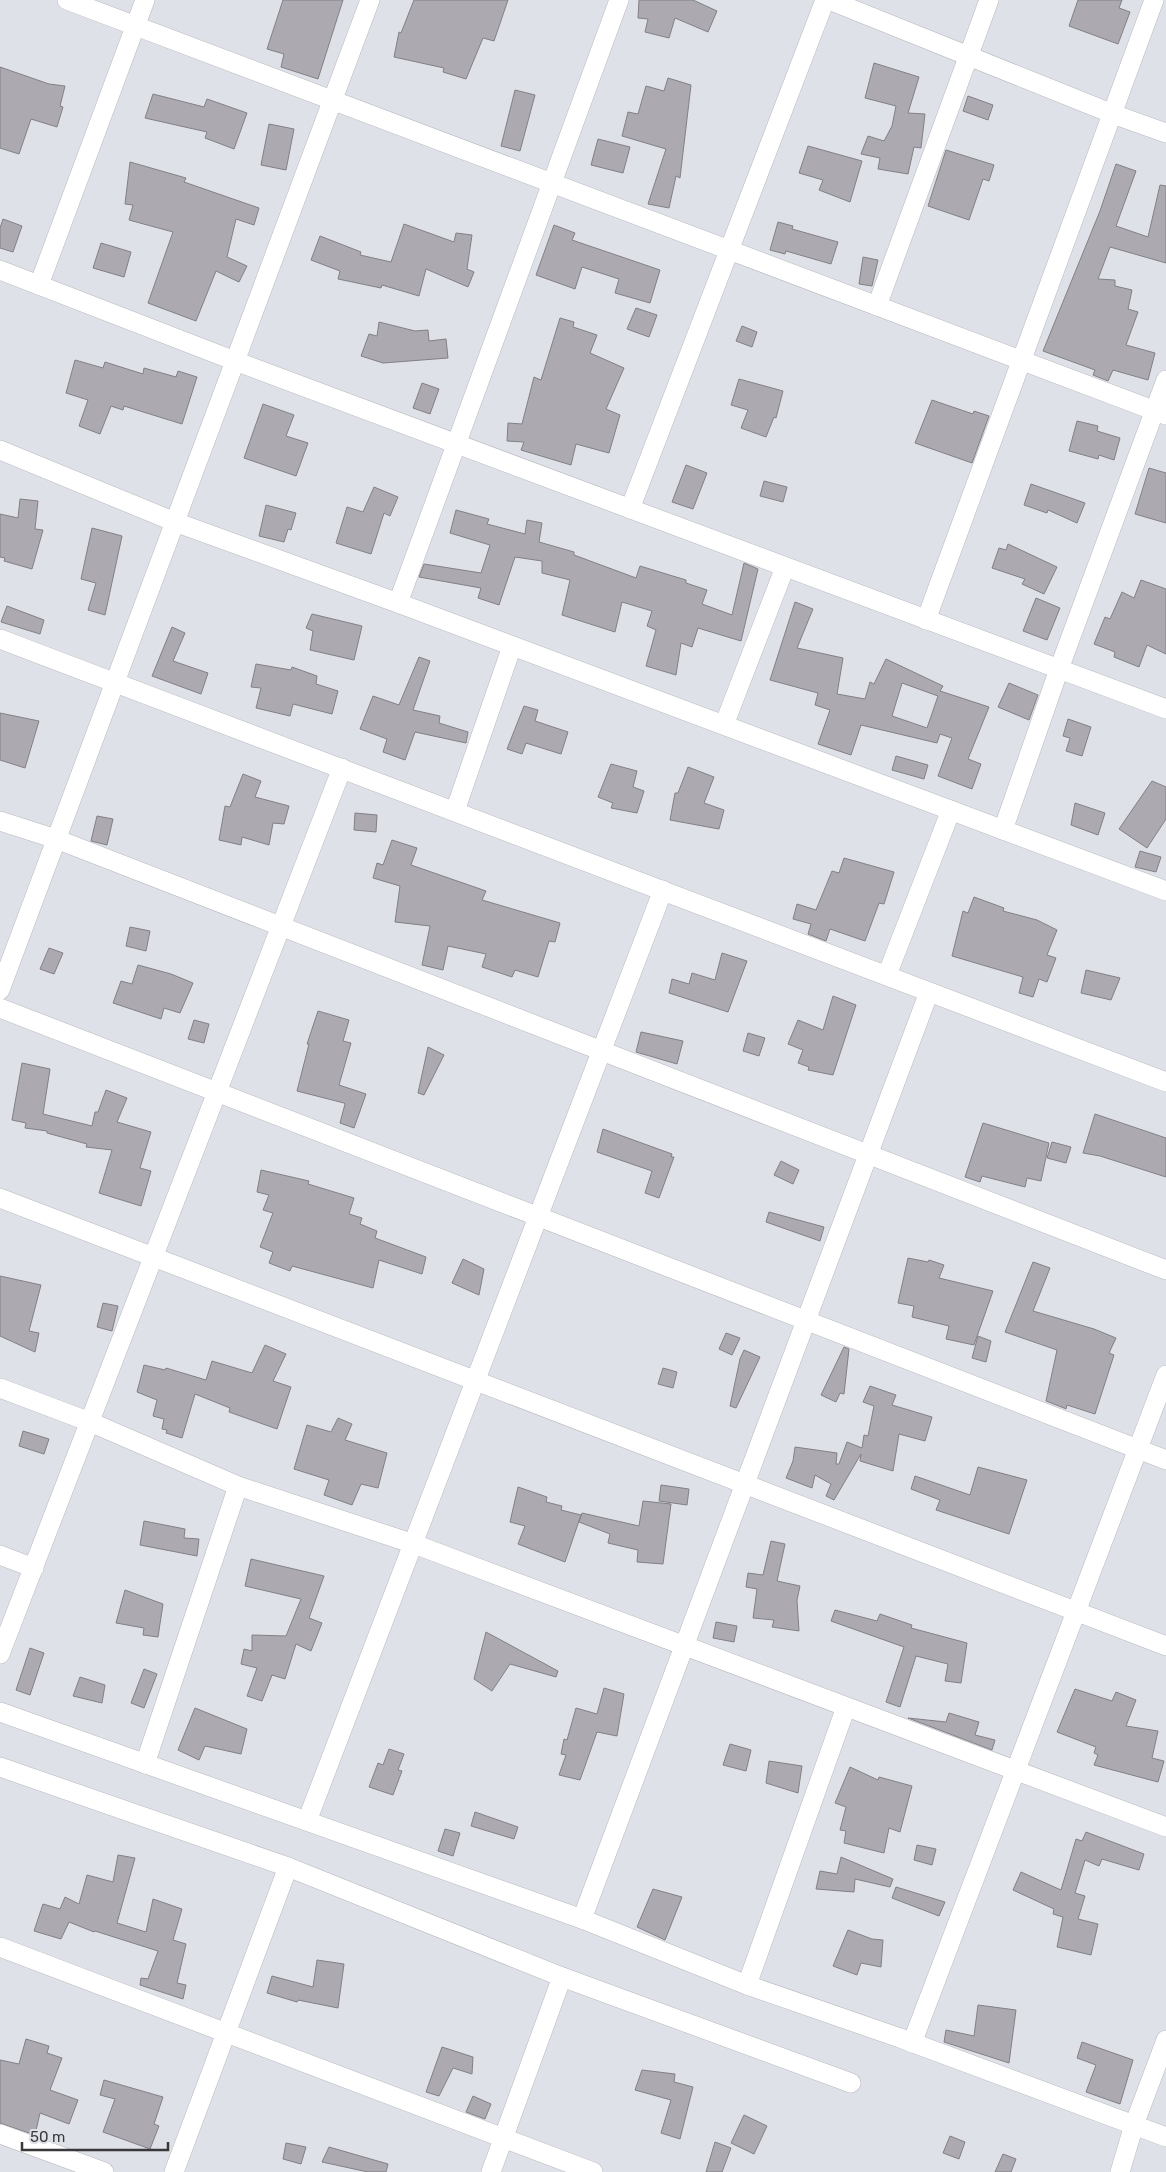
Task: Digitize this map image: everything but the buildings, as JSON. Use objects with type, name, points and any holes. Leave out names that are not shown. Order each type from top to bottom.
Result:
[{"type":"street","points":[[67,0],[1160,413]]},
{"type":"street","points":[[39,285],[145,0]]},
{"type":"street","points":[[0,990],[370,0]]},
{"type":"street","points":[[398,603],[619,0]]},
{"type":"street","points":[[630,509],[827,0],[1113,114],[1166,133]]},
{"type":"street","points":[[877,306],[989,0]]},
{"type":"street","points":[[926,620],[1154,0]]},
{"type":"street","points":[[0,270],[235,361],[1166,709]]},
{"type":"street","points":[[1004,830],[1059,669],[1160,413],[1166,380]]},
{"type":"street","points":[[0,450],[174,522],[398,603],[1166,891]]},
{"type":"street","points":[[724,725],[785,566]]},
{"type":"street","points":[[0,639],[929,992],[1164,1076]]},
{"type":"street","points":[[455,811],[512,646]]},
{"type":"street","points":[[0,1654],[342,768]]},
{"type":"street","points":[[887,975],[951,810]]},
{"type":"street","points":[[0,821],[56,839],[1166,1270]]},
{"type":"street","points":[[308,1821],[663,890]]},
{"type":"street","points":[[582,1919],[929,992]]},
{"type":"street","points":[[0,1008],[1166,1460]]},
{"type":"street","points":[[0,1198],[1166,1646]]},
{"type":"street","points":[[912,2043],[1166,1375]]},
{"type":"street","points":[[0,1388],[90,1422],[238,1486],[414,1544],[1166,1827]]},
{"type":"street","points":[[145,1764],[238,1486]]},
{"type":"street","points":[[0,1555],[34,1568]]},
{"type":"street","points":[[747,1985],[846,1707]]},
{"type":"street","points":[[0,1712],[582,1919],[747,1985],[912,2043],[1166,2137]]},
{"type":"street","points":[[0,1767],[288,1867],[562,1977],[851,2083]]},
{"type":"street","points":[[174,2172],[288,1867]]},
{"type":"street","points":[[0,1947],[593,2172]]},
{"type":"street","points":[[491,2172],[562,1977]]},
{"type":"street","points":[[1120,2172],[1134,2125],[1166,2040]]},
{"type":"street","points":[[0,2134],[104,2172]]}]
